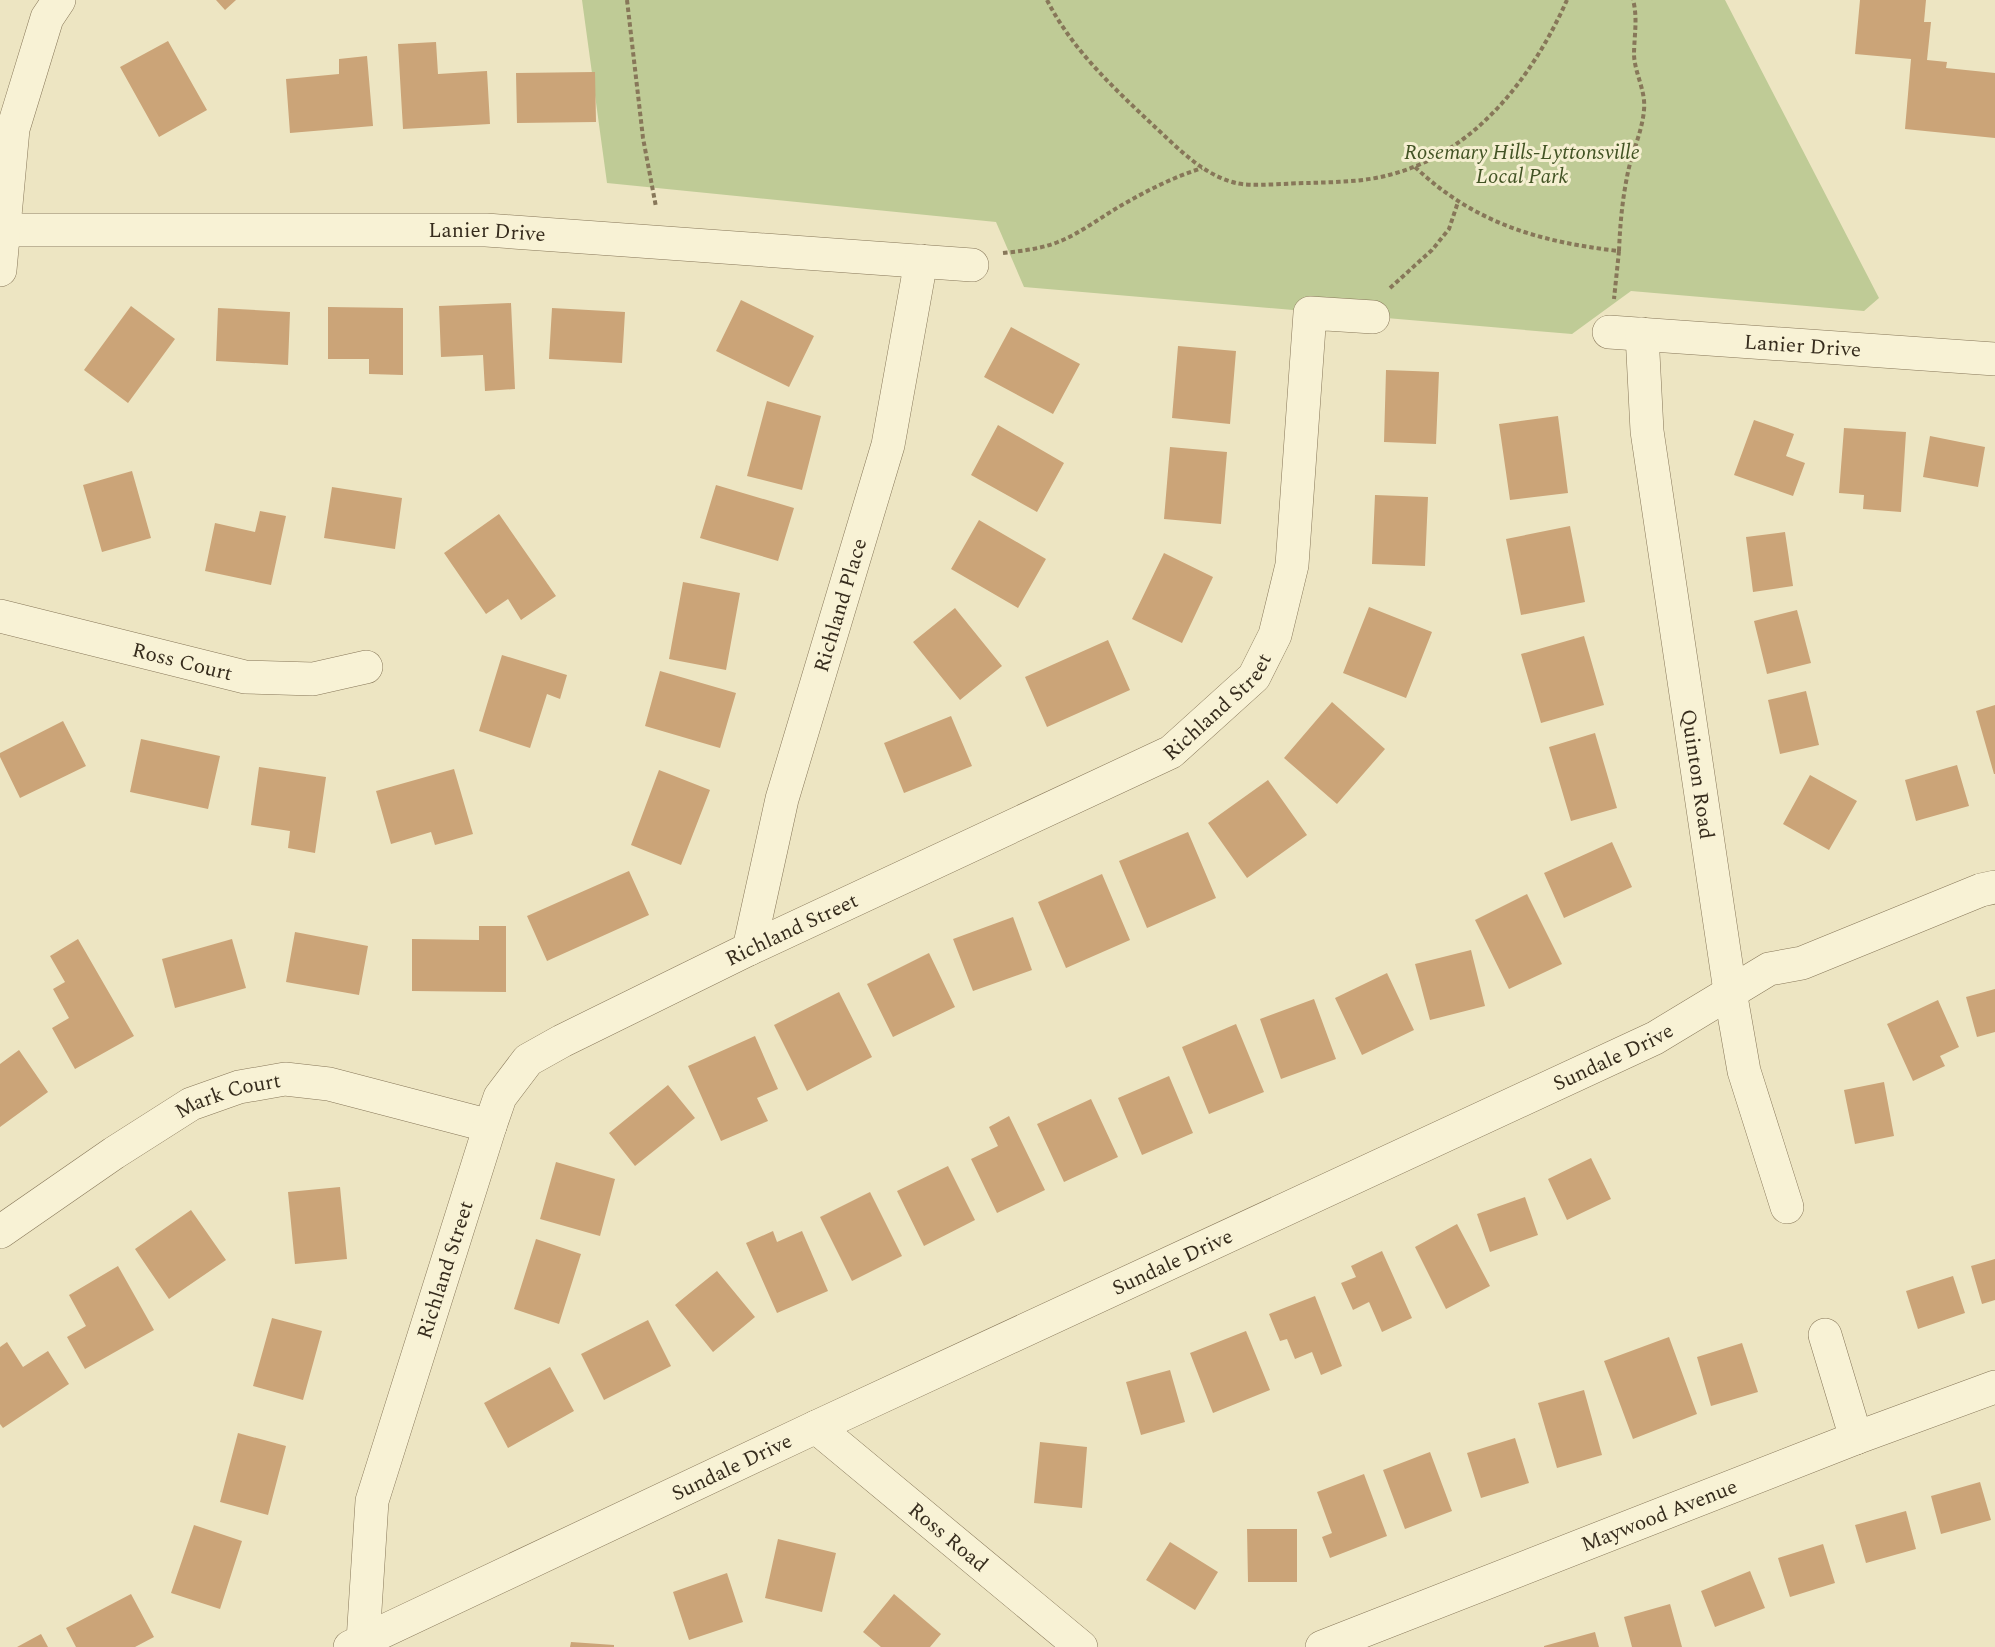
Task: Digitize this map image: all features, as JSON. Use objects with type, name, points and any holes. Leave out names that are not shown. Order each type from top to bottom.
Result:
[{"type":"street","points":[[0,270],[13,129],[47,18],[59,0]]},
{"type":"street","name":"Lanier Drive","points":[[3,230],[486,230],[972,265]]},
{"type":"street","name":"Richland Place","points":[[749,949],[782,799],[888,445],[921,261]]},
{"type":"street","name":"Richland Street","points":[[361,1645],[372,1501],[490,1125],[500,1097],[528,1060],[749,949],[1171,752],[1254,677],[1275,635],[1292,565],[1310,313],[1373,317]]},
{"type":"street","name":"Lanier Drive","points":[[1609,332],[1995,359]]},
{"type":"street","name":"Quinton Road","points":[[1642,334],[1647,431],[1730,991],[1744,1071],[1787,1207]]},
{"type":"street","name":"Ross Court","points":[[0,616],[244,677],[313,679],[366,667]]},
{"type":"street","name":"Sundale Drive","points":[[361,1645],[816,1427],[1655,1038],[1768,969],[1802,963],[1970,894],[1995,887]]},
{"type":"street","name":"Mark Court","points":[[0,1232],[114,1153],[191,1104],[239,1088],[285,1079],[329,1084],[490,1125]]},
{"type":"street","points":[[1825,1335],[1856,1438]]},
{"type":"street","name":"Maywood Avenue","points":[[1322,1647],[1856,1438],[1995,1387]]},
{"type":"street","name":"Ross Road","points":[[816,1427],[1081,1647]]},
{"type":"path","points":[[627,0],[643,138],[657,214],[656,242]]},
{"type":"path","points":[[1047,0],[1077,49],[1103,78],[1202,168],[1212,175],[1237,184],[1351,182],[1389,176],[1443,154],[1478,129],[1505,100],[1535,60],[1567,0]]},
{"type":"path","points":[[1609,332],[1627,176],[1642,125],[1644,107],[1643,95],[1634,67],[1636,21],[1633,0]]},
{"type":"path","points":[[1415,166],[1437,188],[1458,202],[1503,225],[1540,238],[1619,251]]},
{"type":"path","points":[[972,265],[995,254],[1036,249],[1058,242],[1079,232],[1140,194],[1202,168]]},
{"type":"path","points":[[1373,317],[1388,291],[1420,262],[1449,229],[1458,202]]},
{"type":"green space","name":"Rosemary Hills-Lyttonsville Local Park","points":[[582,0],[1725,0],[1879,298],[1864,311],[1631,291],[1572,334],[1024,287],[996,222],[607,183]]},
{"type":"building","points":[[216,0],[236,0],[225,10]]},
{"type":"building","points":[[1860,0],[1926,0],[1924,22],[1931,22],[1927,60],[1947,62],[1946,68],[1995,73],[1995,138],[1905,129],[1911,59],[1855,54]]},
{"type":"building","points":[[168,41],[207,110],[159,137],[120,67]]},
{"type":"building","points":[[436,42],[438,74],[487,71],[490,124],[403,129],[398,44]]},
{"type":"building","points":[[367,56],[373,126],[290,133],[286,79],[339,74],[339,59]]},
{"type":"building","points":[[595,72],[596,122],[517,123],[516,73]]},
{"type":"building","points":[[741,300],[814,336],[789,387],[716,351]]},
{"type":"building","points":[[511,303],[515,389],[485,391],[483,355],[441,357],[439,306]]},
{"type":"building","points":[[131,306],[175,339],[128,403],[84,370]]},
{"type":"building","points":[[328,307],[403,308],[403,375],[369,374],[369,359],[328,359]]},
{"type":"building","points":[[218,308],[290,312],[288,365],[216,361]]},
{"type":"building","points":[[552,308],[625,312],[622,363],[549,359]]},
{"type":"building","points":[[1011,327],[1080,364],[1053,414],[984,377]]},
{"type":"building","points":[[1178,346],[1236,351],[1230,424],[1172,418]]},
{"type":"building","points":[[1386,370],[1439,372],[1436,444],[1384,442]]},
{"type":"building","points":[[767,401],[821,416],[802,490],[747,476]]},
{"type":"building","points":[[1558,416],[1568,493],[1510,500],[1499,424]]},
{"type":"building","points":[[1754,420],[1794,434],[1786,456],[1805,463],[1793,496],[1734,475]]},
{"type":"building","points":[[998,425],[1064,463],[1037,512],[971,475]]},
{"type":"building","points":[[1844,428],[1906,432],[1901,512],[1863,509],[1864,495],[1839,493]]},
{"type":"building","points":[[1930,436],[1985,447],[1978,487],[1923,477]]},
{"type":"building","points":[[1170,447],[1227,452],[1221,524],[1164,519]]},
{"type":"building","points":[[132,471],[151,538],[102,552],[83,485]]},
{"type":"building","points":[[716,485],[794,508],[778,561],[700,538]]},
{"type":"building","points":[[332,487],[402,498],[395,549],[324,538]]},
{"type":"building","points":[[1375,495],[1428,497],[1425,566],[1372,564]]},
{"type":"building","points":[[260,511],[286,516],[271,585],[205,571],[215,523],[255,532]]},
{"type":"building","points":[[499,514],[556,596],[521,620],[508,599],[486,614],[444,553]]},
{"type":"building","points":[[979,520],[1046,559],[1018,608],[951,569]]},
{"type":"building","points":[[1570,526],[1585,602],[1521,615],[1506,539]]},
{"type":"building","points":[[1785,532],[1793,586],[1753,592],[1746,537]]},
{"type":"building","points":[[1164,553],[1213,577],[1182,643],[1132,619]]},
{"type":"building","points":[[683,582],[740,593],[726,670],[669,659]]},
{"type":"building","points":[[1369,607],[1432,632],[1406,698],[1343,673]]},
{"type":"building","points":[[955,608],[1002,666],[960,700],[913,642]]},
{"type":"building","points":[[1797,610],[1811,663],[1767,674],[1754,621]]},
{"type":"building","points":[[1584,636],[1604,705],[1541,723],[1521,654]]},
{"type":"building","points":[[1108,640],[1130,690],[1047,727],[1025,677]]},
{"type":"building","points":[[502,655],[567,675],[560,699],[547,694],[530,748],[479,731]]},
{"type":"building","points":[[660,671],[736,693],[720,748],[645,726]]},
{"type":"building","points":[[1806,691],[1819,745],[1780,754],[1768,700]]},
{"type":"building","points":[[1332,702],[1385,749],[1337,804],[1284,758]]},
{"type":"building","points":[[1995,705],[1995,774],[1994,774],[1976,711]]},
{"type":"building","points":[[951,716],[972,766],[904,793],[884,743]]},
{"type":"building","points":[[63,721],[86,766],[20,798],[0,753]]},
{"type":"building","points":[[1595,733],[1617,808],[1571,821],[1549,747]]},
{"type":"building","points":[[141,739],[220,756],[208,809],[130,792]]},
{"type":"building","points":[[1957,765],[1969,806],[1916,821],[1905,780]]},
{"type":"building","points":[[259,767],[326,777],[315,853],[288,848],[290,831],[251,825]]},
{"type":"building","points":[[454,769],[473,834],[435,845],[431,832],[391,844],[376,791]]},
{"type":"building","points":[[659,770],[710,790],[681,865],[631,845]]},
{"type":"building","points":[[1810,775],[1857,801],[1829,850],[1783,824]]},
{"type":"building","points":[[1268,780],[1307,835],[1247,878],[1208,823]]},
{"type":"building","points":[[1188,832],[1216,898],[1147,928],[1119,861]]},
{"type":"building","points":[[1612,842],[1632,887],[1564,918],[1544,873]]},
{"type":"building","points":[[629,871],[649,915],[547,961],[527,916]]},
{"type":"building","points":[[1102,874],[1130,940],[1066,968],[1038,902]]},
{"type":"building","points":[[1527,894],[1562,964],[1509,989],[1475,920]]},
{"type":"building","points":[[1013,917],[1032,970],[973,991],[953,939]]},
{"type":"building","points":[[479,926],[506,926],[506,992],[412,991],[412,939],[479,940]]},
{"type":"building","points":[[295,932],[368,946],[359,995],[286,982]]},
{"type":"building","points":[[78,939],[134,1036],[75,1069],[52,1028],[69,1018],[53,989],[65,982],[50,956]]},
{"type":"building","points":[[232,939],[246,988],[175,1008],[162,959]]},
{"type":"building","points":[[1471,950],[1485,1006],[1430,1020],[1415,964]]},
{"type":"building","points":[[929,953],[955,1007],[893,1037],[867,984]]},
{"type":"building","points":[[1387,973],[1414,1030],[1362,1055],[1335,998]]},
{"type":"building","points":[[1995,989],[1995,1032],[1977,1037],[1966,997]]},
{"type":"building","points":[[839,992],[872,1057],[807,1091],[774,1025]]},
{"type":"building","points":[[1314,999],[1336,1059],[1281,1079],[1260,1019]]},
{"type":"building","points":[[1938,1000],[1959,1047],[1940,1056],[1945,1066],[1913,1081],[1887,1024]]},
{"type":"building","points":[[1236,1024],[1264,1092],[1209,1114],[1182,1047]]},
{"type":"building","points":[[755,1036],[778,1089],[757,1098],[768,1121],[721,1141],[688,1066]]},
{"type":"building","points":[[19,1050],[48,1092],[0,1127],[0,1064]]},
{"type":"building","points":[[1169,1076],[1193,1133],[1142,1155],[1118,1098]]},
{"type":"building","points":[[1884,1082],[1894,1136],[1855,1144],[1844,1090]]},
{"type":"building","points":[[668,1085],[695,1118],[635,1166],[609,1133]]},
{"type":"building","points":[[1091,1099],[1118,1157],[1064,1182],[1037,1124]]},
{"type":"building","points":[[1009,1116],[1045,1190],[997,1213],[971,1159],[998,1146],[989,1127]]},
{"type":"building","points":[[1591,1158],[1611,1199],[1567,1220],[1548,1179]]},
{"type":"building","points":[[556,1162],[615,1179],[600,1236],[540,1219]]},
{"type":"building","points":[[948,1166],[975,1220],[924,1246],[897,1191]]},
{"type":"building","points":[[340,1187],[347,1259],[295,1264],[288,1192]]},
{"type":"building","points":[[870,1192],[902,1256],[852,1281],[820,1217]]},
{"type":"building","points":[[1525,1197],[1538,1235],[1490,1252],[1477,1214]]},
{"type":"building","points":[[191,1210],[226,1260],[169,1299],[135,1249]]},
{"type":"building","points":[[1457,1224],[1490,1286],[1446,1309],[1415,1247]]},
{"type":"building","points":[[773,1231],[777,1242],[802,1231],[828,1291],[777,1313],[746,1243]]},
{"type":"building","points":[[536,1239],[581,1254],[559,1324],[514,1309]]},
{"type":"building","points":[[1382,1251],[1412,1318],[1382,1332],[1369,1302],[1353,1310],[1341,1283],[1356,1277],[1351,1266]]},
{"type":"building","points":[[1995,1259],[1995,1300],[1982,1304],[1971,1266]]},
{"type":"building","points":[[118,1266],[154,1330],[85,1369],[67,1337],[86,1326],[69,1295]]},
{"type":"building","points":[[717,1271],[755,1317],[713,1352],[675,1305]]},
{"type":"building","points":[[1953,1276],[1965,1313],[1918,1329],[1906,1291]]},
{"type":"building","points":[[1315,1296],[1342,1366],[1321,1375],[1312,1352],[1295,1359],[1287,1339],[1280,1341],[1269,1314]]},
{"type":"building","points":[[272,1318],[322,1331],[303,1400],[253,1386]]},
{"type":"building","points":[[648,1320],[671,1366],[604,1400],[581,1354]]},
{"type":"building","points":[[1246,1331],[1270,1390],[1213,1413],[1190,1353]]},
{"type":"building","points":[[1669,1337],[1697,1414],[1633,1439],[1604,1361]]},
{"type":"building","points":[[7,1342],[23,1367],[48,1351],[69,1384],[3,1428],[0,1424],[0,1347]]},
{"type":"building","points":[[1742,1343],[1758,1392],[1711,1406],[1697,1357]]},
{"type":"building","points":[[550,1367],[574,1411],[508,1448],[484,1403]]},
{"type":"building","points":[[1170,1370],[1185,1422],[1141,1435],[1126,1382]]},
{"type":"building","points":[[1584,1390],[1602,1455],[1557,1468],[1538,1403]]},
{"type":"building","points":[[238,1433],[286,1446],[268,1515],[220,1502]]},
{"type":"building","points":[[1515,1438],[1529,1483],[1481,1498],[1467,1453]]},
{"type":"building","points":[[1040,1442],[1087,1447],[1082,1508],[1034,1503]]},
{"type":"building","points":[[1430,1452],[1452,1511],[1405,1529],[1383,1470]]},
{"type":"building","points":[[1364,1474],[1387,1536],[1330,1558],[1322,1537],[1332,1533],[1317,1492]]},
{"type":"building","points":[[1980,1482],[1991,1520],[1941,1534],[1931,1496]]},
{"type":"building","points":[[1906,1511],[1916,1549],[1866,1563],[1855,1525]]},
{"type":"building","points":[[194,1525],[242,1541],[220,1609],[171,1593]]},
{"type":"building","points":[[1247,1529],[1297,1529],[1297,1582],[1248,1582]]},
{"type":"building","points":[[778,1539],[836,1553],[822,1612],[765,1598]]},
{"type":"building","points":[[1170,1542],[1218,1572],[1195,1610],[1146,1580]]},
{"type":"building","points":[[1823,1544],[1835,1583],[1790,1597],[1778,1558]]},
{"type":"building","points":[[1750,1571],[1765,1608],[1715,1627],[1701,1591]]},
{"type":"building","points":[[727,1573],[743,1622],[689,1640],[673,1592]]},
{"type":"building","points":[[131,1594],[154,1637],[135,1647],[76,1647],[66,1628]]},
{"type":"building","points":[[894,1594],[941,1634],[930,1647],[881,1647],[863,1632]]},
{"type":"building","points":[[1670,1604],[1682,1647],[1632,1647],[1624,1617]]},
{"type":"building","points":[[1595,1632],[1599,1647],[1544,1647],[1544,1646]]},
{"type":"building","points":[[41,1634],[48,1647],[17,1647]]},
{"type":"building","points":[[571,1642],[614,1645],[614,1647],[570,1647]]}]
